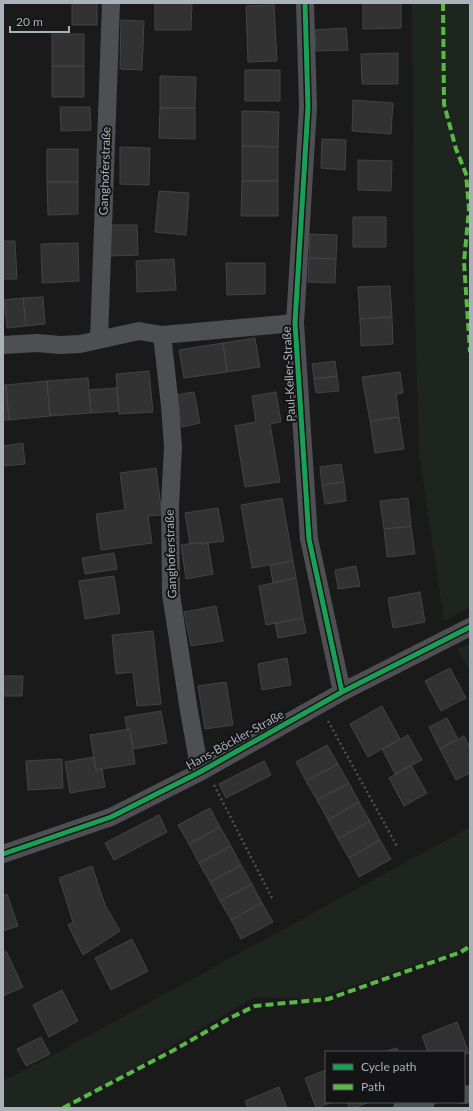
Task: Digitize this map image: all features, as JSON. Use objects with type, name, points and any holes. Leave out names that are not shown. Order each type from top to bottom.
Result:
[{"type":"street","name":"Ganghoferstraße","points":[[99,339],[111,3]]},
{"type":"street","name":"Paul-Keller-Straße","points":[[305,3],[308,108],[296,323],[309,539],[342,692]]},
{"type":"street","points":[[3,345],[37,343],[60,345],[80,344],[138,331],[162,335],[296,323]]},
{"type":"street","name":"Ganghoferstraße","points":[[162,335],[173,447],[170,506],[171,594],[189,711],[203,770]]},
{"type":"street","name":"Hans-Böckler-Straße","points":[[3,854],[111,817],[203,770],[342,692],[470,627]]},
{"type":"street","points":[[402,1108],[422,1103]]},
{"type":"path","points":[[319,705],[398,848]]},
{"type":"path","points":[[203,770],[273,900]]},
{"type":"shaded area","points":[[412,3],[470,3],[470,607],[444,621],[419,453],[414,279]]},
{"type":"shaded area","points":[[470,643],[470,671],[457,650]]},
{"type":"shaded area","points":[[470,827],[470,954],[458,950],[315,999],[254,997],[67,1108],[3,1108],[3,1081]]},
{"type":"building","points":[[72,3],[97,3],[97,25],[72,25]]},
{"type":"building","points":[[155,3],[192,3],[191,30],[155,30]]},
{"type":"building","points":[[363,3],[401,3],[401,28],[363,29]]},
{"type":"building","points":[[274,5],[277,61],[248,62],[246,6]]},
{"type":"building","points":[[121,20],[144,21],[142,70],[120,69]]},
{"type":"building","points":[[346,28],[348,50],[316,51],[315,30]]},
{"type":"building","points":[[52,34],[84,34],[84,66],[52,66]]},
{"type":"building","points":[[398,53],[398,84],[362,84],[361,54]]},
{"type":"building","points":[[52,66],[84,66],[84,97],[52,97]]},
{"type":"building","points":[[245,70],[280,70],[280,101],[245,101]]},
{"type":"building","points":[[160,76],[196,77],[195,108],[160,108]]},
{"type":"building","points":[[353,100],[393,103],[391,134],[352,131]]},
{"type":"building","points":[[60,107],[90,107],[91,130],[61,131]]},
{"type":"building","points":[[160,108],[195,108],[195,139],[159,138]]},
{"type":"building","points":[[242,111],[279,112],[278,147],[242,146]]},
{"type":"building","points":[[322,139],[346,140],[345,170],[321,168]]},
{"type":"building","points":[[242,146],[278,147],[278,181],[242,181]]},
{"type":"building","points":[[120,147],[150,148],[149,185],[120,184]]},
{"type":"building","points":[[47,149],[78,149],[78,182],[47,182]]},
{"type":"building","points":[[358,160],[392,161],[391,191],[358,190]]},
{"type":"building","points":[[242,181],[278,181],[278,216],[241,216]]},
{"type":"building","points":[[47,182],[78,182],[78,214],[48,215]]},
{"type":"building","points":[[159,191],[189,193],[186,235],[155,232]]},
{"type":"building","points":[[353,217],[386,217],[386,247],[353,247]]},
{"type":"building","points":[[109,225],[137,225],[138,255],[110,256]]},
{"type":"building","points":[[310,234],[337,235],[336,259],[309,258]]},
{"type":"building","points":[[3,241],[15,241],[17,279],[3,279]]},
{"type":"building","points":[[78,243],[79,281],[42,283],[41,244]]},
{"type":"building","points":[[309,258],[336,259],[335,283],[308,282]]},
{"type":"building","points":[[174,259],[176,290],[137,292],[136,261]]},
{"type":"building","points":[[226,263],[265,263],[265,294],[227,295]]},
{"type":"building","points":[[390,286],[392,317],[360,319],[358,287]]},
{"type":"building","points":[[43,297],[45,324],[26,326],[23,298]]},
{"type":"building","points":[[23,298],[26,326],[7,328],[4,300]]},
{"type":"building","points":[[392,317],[393,344],[361,346],[360,319]]},
{"type":"building","points":[[255,338],[260,367],[227,372],[223,343]]},
{"type":"building","points":[[223,343],[227,372],[184,378],[179,350]]},
{"type":"building","points":[[335,361],[337,376],[314,379],[312,364]]},
{"type":"building","points":[[149,371],[153,412],[119,414],[116,374]]},
{"type":"building","points":[[400,372],[403,393],[396,394],[399,417],[370,421],[362,377]]},
{"type":"building","points":[[337,376],[339,391],[316,393],[314,379]]},
{"type":"building","points":[[88,378],[91,413],[50,416],[47,381]]},
{"type":"building","points":[[47,381],[50,416],[9,420],[6,385]]},
{"type":"building","points":[[3,385],[6,385],[9,420],[3,420]]},
{"type":"building","points":[[117,388],[119,411],[91,413],[89,390]]},
{"type":"building","points":[[194,392],[200,423],[182,427],[176,395]]},
{"type":"building","points":[[276,392],[281,422],[270,424],[280,482],[245,487],[235,426],[256,422],[252,396]]},
{"type":"building","points":[[399,417],[404,449],[375,453],[370,421]]},
{"type":"building","points":[[23,443],[25,464],[3,466],[3,446]]},
{"type":"building","points":[[341,464],[344,482],[322,485],[320,467]]},
{"type":"building","points":[[156,468],[162,515],[148,516],[152,543],[101,550],[96,514],[125,510],[120,473]]},
{"type":"building","points":[[344,482],[346,501],[325,504],[322,485]]},
{"type":"building","points":[[282,498],[293,561],[252,568],[241,505]]},
{"type":"building","points":[[408,498],[411,526],[384,529],[380,501]]},
{"type":"building","points":[[218,508],[224,541],[190,544],[185,513]]},
{"type":"building","points":[[411,526],[415,554],[387,557],[384,529]]},
{"type":"building","points":[[201,542],[202,544],[208,543],[213,574],[186,579],[181,545]]},
{"type":"building","points":[[114,553],[117,569],[85,574],[82,558]]},
{"type":"building","points":[[293,561],[296,578],[273,583],[270,565]]},
{"type":"building","points":[[356,566],[360,586],[338,589],[335,570]]},
{"type":"building","points":[[114,576],[120,613],[85,619],[79,581]]},
{"type":"building","points":[[296,578],[303,618],[266,625],[259,586]]},
{"type":"building","points":[[420,592],[425,622],[393,628],[388,598]]},
{"type":"building","points":[[216,606],[223,641],[191,646],[184,612]]},
{"type":"building","points":[[303,618],[306,633],[278,638],[275,623]]},
{"type":"building","points":[[153,631],[161,704],[137,706],[133,672],[116,674],[112,635]]},
{"type":"building","points":[[287,658],[291,685],[262,690],[258,664]]},
{"type":"building","points":[[450,668],[466,698],[441,711],[425,681]]},
{"type":"building","points":[[3,676],[23,676],[22,696],[3,696]]},
{"type":"building","points":[[226,682],[233,725],[205,729],[198,686]]},
{"type":"building","points":[[382,706],[400,739],[368,757],[350,724]]},
{"type":"building","points":[[161,711],[167,743],[133,749],[130,729],[127,729],[125,717]]},
{"type":"building","points":[[447,718],[458,739],[440,749],[429,727]]},
{"type":"building","points":[[130,729],[135,764],[96,770],[90,735]]},
{"type":"building","points":[[408,735],[422,760],[395,774],[382,749]]},
{"type":"building","points":[[464,736],[470,747],[470,773],[456,780],[440,749]]},
{"type":"building","points":[[327,745],[338,764],[306,781],[296,762]]},
{"type":"building","points":[[94,757],[96,770],[102,769],[105,787],[70,793],[65,762]]},
{"type":"building","points":[[62,759],[63,788],[28,790],[26,761]]},
{"type":"building","points":[[264,761],[271,775],[226,798],[219,784]]},
{"type":"building","points":[[338,764],[349,783],[317,800],[306,781]]},
{"type":"building","points":[[411,765],[427,793],[404,806],[389,778]]},
{"type":"building","points":[[349,783],[359,802],[328,820],[317,800]]},
{"type":"building","points":[[359,802],[370,821],[338,839],[328,820]]},
{"type":"building","points":[[210,808],[220,827],[189,844],[178,825]]},
{"type":"building","points":[[159,815],[167,832],[114,860],[105,843]]},
{"type":"building","points":[[370,821],[380,840],[349,858],[338,839]]},
{"type":"building","points":[[220,827],[231,846],[199,863],[189,844]]},
{"type":"building","points":[[380,840],[391,859],[359,877],[349,858]]},
{"type":"building","points":[[231,846],[241,865],[210,882],[199,863]]},
{"type":"building","points":[[241,865],[252,884],[220,901],[210,882]]},
{"type":"building","points":[[92,866],[105,905],[120,931],[83,955],[68,925],[73,922],[59,878]]},
{"type":"building","points":[[252,884],[262,903],[231,920],[220,901]]},
{"type":"building","points":[[7,894],[18,926],[3,931],[3,896]]},
{"type":"building","points":[[262,903],[273,922],[241,939],[231,920]]},
{"type":"building","points":[[132,939],[148,971],[111,990],[95,958]]},
{"type":"building","points":[[6,951],[23,987],[3,996],[3,953]]},
{"type":"building","points":[[62,990],[78,1021],[49,1037],[33,1005]]},
{"type":"building","points":[[457,1022],[469,1053],[465,1055],[465,1051],[428,1051],[422,1036]]},
{"type":"building","points":[[41,1037],[50,1054],[26,1066],[17,1049]]},
{"type":"building","points":[[397,1048],[398,1051],[386,1051]]},
{"type":"building","points":[[325,1070],[325,1103],[330,1103],[316,1108],[305,1078]]},
{"type":"building","points":[[279,1087],[287,1108],[248,1108],[245,1101]]},
{"type":"building","points":[[347,1103],[367,1103],[353,1108],[349,1108]]},
{"type":"marked path","points":[[443,3],[444,104],[456,149],[466,174],[469,209],[464,262],[470,352]]},
{"type":"marked path","points":[[63,1108],[255,1006],[328,999],[461,952],[470,946]]},
{"type":"cycle path","points":[[305,3],[308,107],[295,323],[309,539],[342,692]]},
{"type":"cycle path","points":[[3,854],[111,817],[200,772],[342,692],[470,627]]}]
